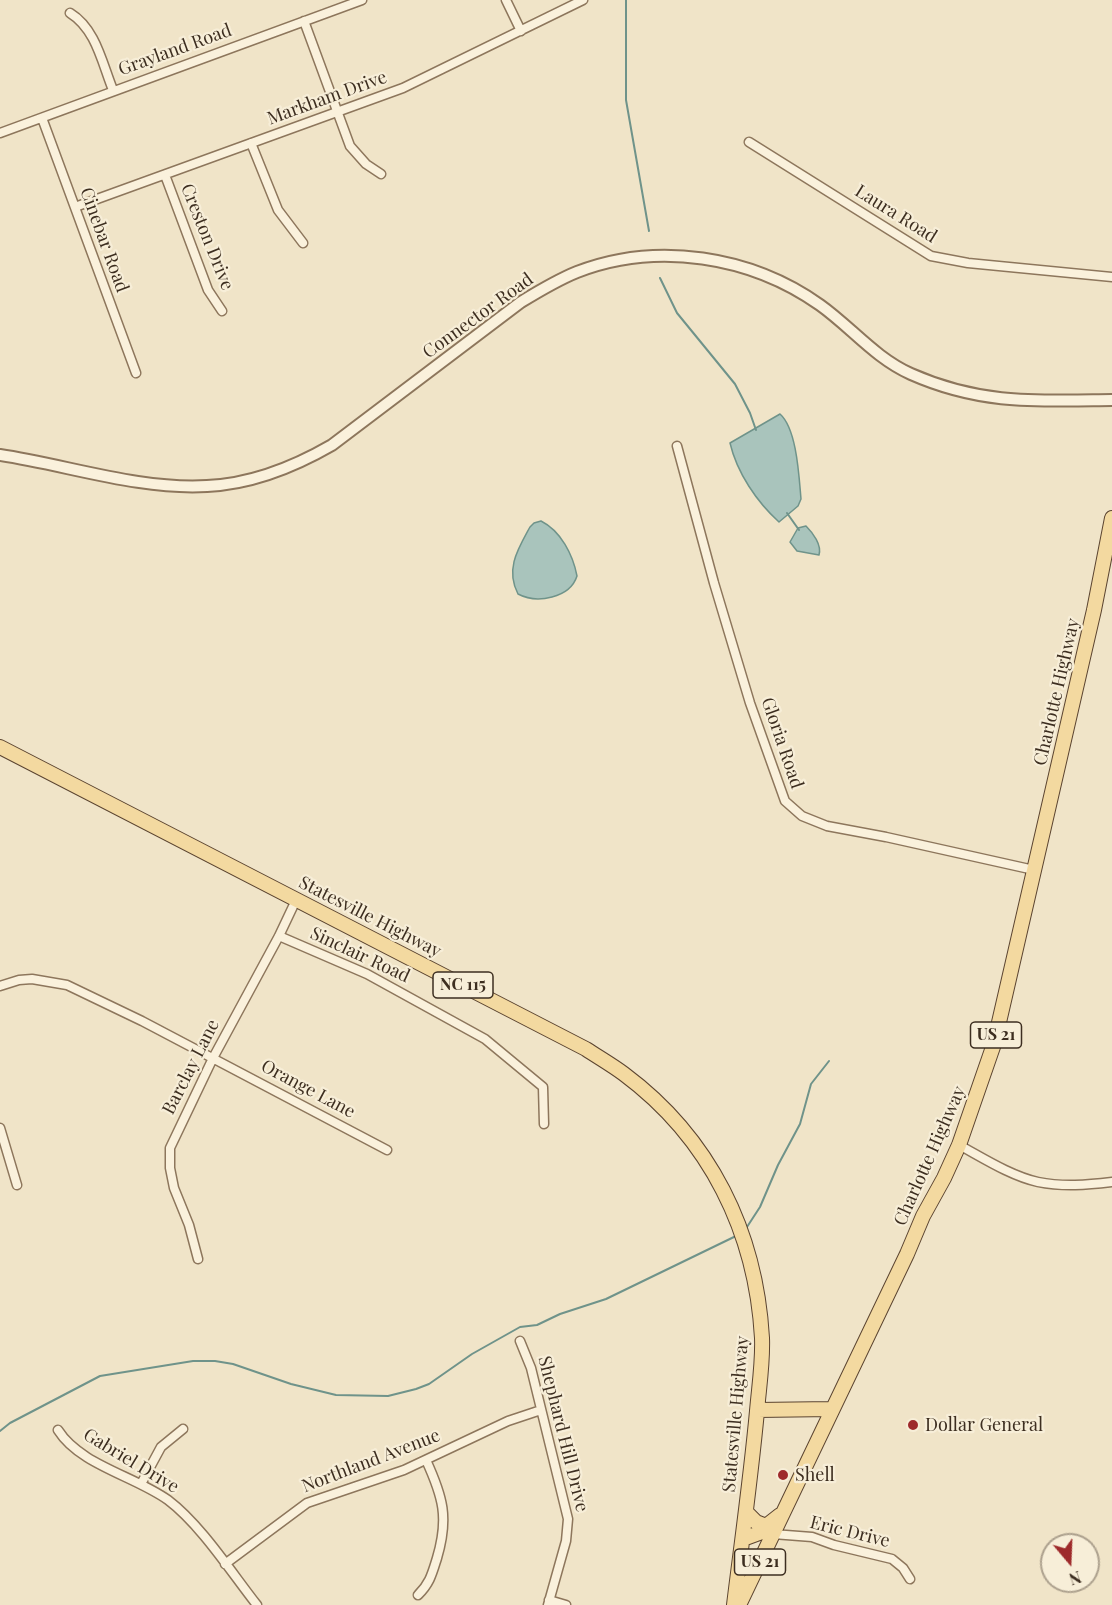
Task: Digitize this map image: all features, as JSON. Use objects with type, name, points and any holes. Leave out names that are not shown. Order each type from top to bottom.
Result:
[{"type":"main road","name":"Charlotte Highway","points":[[739,1605],[959,1144],[994,1044],[1094,610],[1112,518]]},
{"type":"main road","name":"Statesville Highway","points":[[0,747],[297,898],[586,1049],[623,1073],[658,1102],[688,1135],[713,1171],[734,1211],[749,1253],[759,1297],[762,1341],[757,1410],[734,1605]]},
{"type":"main road","points":[[757,1410],[832,1409]]},
{"type":"main road","points":[[746,1512],[756,1522],[766,1526],[781,1516]]},
{"type":"main road","points":[[742,1543],[767,1529],[781,1516]]},
{"type":"main road","points":[[742,1543],[755,1547],[771,1538]]},
{"type":"street","name":"Grayland Road","points":[[0,133],[362,0]]},
{"type":"street","points":[[506,0],[521,31]]},
{"type":"street","name":"Markham Drive","points":[[75,207],[421,80],[583,0]]},
{"type":"street","points":[[70,13],[81,20],[91,34],[112,90]]},
{"type":"street","points":[[304,21],[350,146],[366,164],[381,174]]},
{"type":"street","name":"Cinebar Road","points":[[42,118],[136,373]]},
{"type":"street","name":"Laura Road","points":[[749,142],[931,256],[968,263],[1112,277]]},
{"type":"street","points":[[251,143],[278,210],[303,243]]},
{"type":"street","name":"Creston Drive","points":[[165,175],[208,290],[222,311]]},
{"type":"street","name":"Connector Road","points":[[0,455],[166,485],[208,486],[266,475],[301,462],[332,445],[492,323],[538,291],[588,269],[616,261],[659,256],[727,263],[774,279],[822,307],[857,338],[890,362],[951,390],[985,398],[1022,401],[1112,400]]},
{"type":"street","name":"Gloria Road","points":[[677,446],[720,604],[750,703],[784,801],[802,816],[827,826],[1034,870]]},
{"type":"street","name":"Barclay Lane","points":[[198,1259],[189,1225],[174,1188],[170,1168],[170,1148],[184,1115],[297,898]]},
{"type":"street","name":"Sinclair Road","points":[[279,936],[367,974],[485,1039],[543,1088],[544,1124]]},
{"type":"street","name":"Orange Lane","points":[[0,986],[32,979],[67,985],[213,1058],[387,1150]]},
{"type":"street","points":[[0,1128],[17,1185]]},
{"type":"street","points":[[959,1144],[990,1162],[1036,1181],[1065,1185],[1112,1182]]},
{"type":"street","name":"Shephard Hill Drive","points":[[520,1341],[531,1368],[568,1519],[568,1530],[548,1602]]},
{"type":"street","name":"Northland Avenue","points":[[225,1564],[307,1503],[404,1470],[508,1421],[541,1410]]},
{"type":"street","points":[[141,1484],[161,1447],[183,1429]]},
{"type":"street","name":"Gabriel Drive","points":[[58,1430],[68,1443],[83,1454],[159,1494],[182,1512],[257,1605]]},
{"type":"street","points":[[418,1595],[429,1584],[445,1525],[439,1490],[426,1460]]},
{"type":"street","name":"Eric Drive","points":[[771,1538],[812,1538],[892,1559],[903,1568],[910,1579]]},
{"type":"street","points":[[548,1602],[566,1605]]},
{"type":"water","points":[[780,414],[786,421],[794,442],[801,499],[798,506],[779,522],[749,486],[730,443]]},
{"type":"water","points":[[541,521],[548,525],[565,544],[577,576],[568,590],[560,594],[543,598],[526,597],[518,594],[514,585],[513,568],[518,551],[530,527]]},
{"type":"water","points":[[806,526],[818,543],[819,555],[797,551],[790,542],[798,528]]},
{"type":"waterway","points":[[626,0],[626,100],[649,231]]},
{"type":"waterway","points":[[660,278],[677,313],[735,384],[756,430]]},
{"type":"waterway","points":[[787,513],[799,530]]},
{"type":"waterway","points":[[745,1230],[760,1207],[778,1165],[800,1124],[811,1084],[829,1061]]},
{"type":"waterway","points":[[0,1431],[10,1423],[100,1376],[193,1361],[233,1364],[291,1384],[336,1395],[388,1396],[416,1389],[429,1384],[472,1354],[520,1327],[537,1325],[560,1314],[606,1299],[736,1236]]},
{"type":"place","name":"Dollar General","points":[[913,1425]]},
{"type":"place","name":"Shell","points":[[783,1475]]}]
